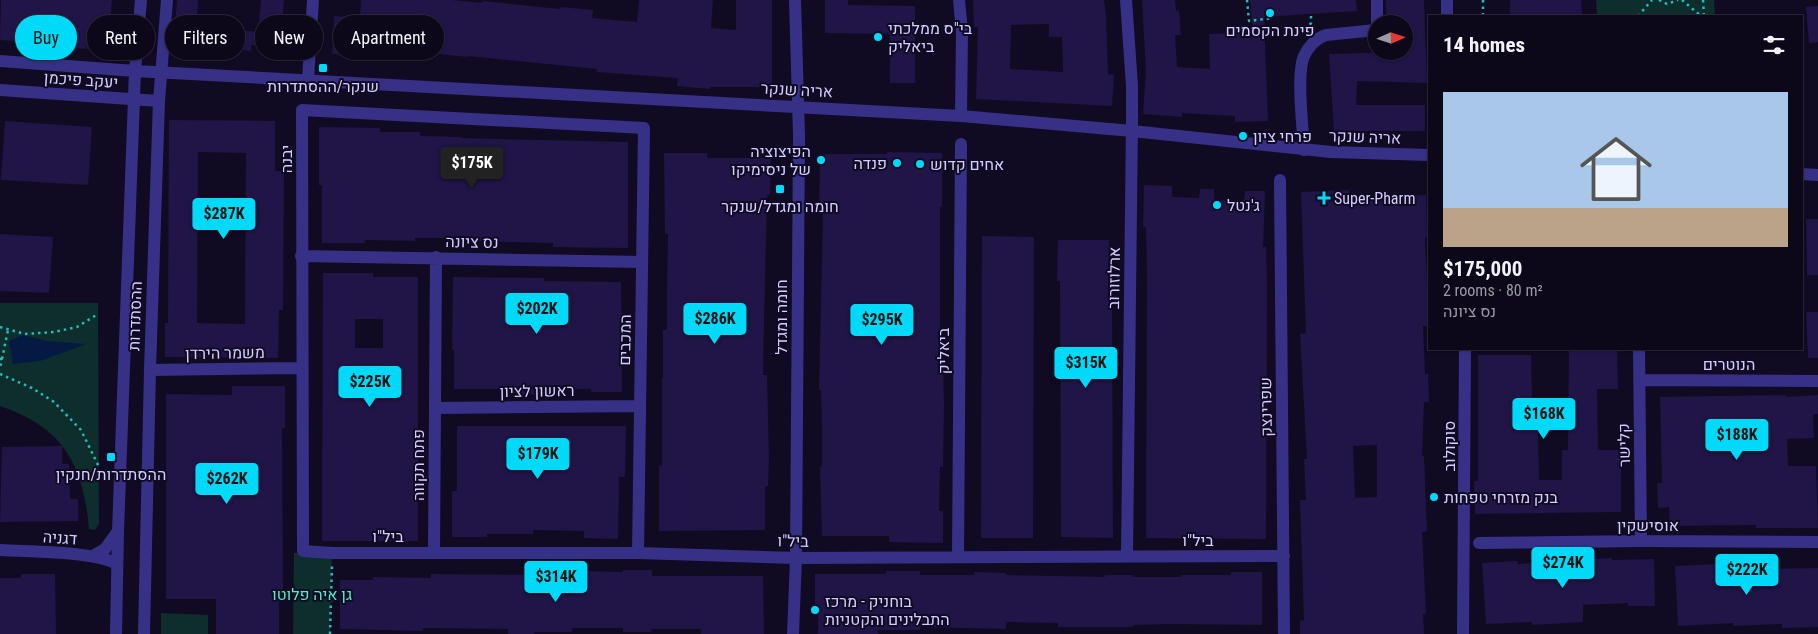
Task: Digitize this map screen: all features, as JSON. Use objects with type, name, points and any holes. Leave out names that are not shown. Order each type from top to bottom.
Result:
[{"type":"street","name":"ההסתדרות","points":[[116,634],[135,71],[141,0]]},
{"type":"street","name":"ההסתדרות","points":[[144,634],[159,101],[167,0]]},
{"type":"street","points":[[308,80],[313,0]]},
{"type":"street","name":"חומה ומגדל","points":[[794,634],[798,145],[795,0]]},
{"type":"street","points":[[959,0],[962,31],[961,116]]},
{"type":"street","name":"ארלוזורוב","points":[[1126,0],[1132,86],[1127,556]]},
{"type":"street","points":[[1377,0],[1377,15]]},
{"type":"street","points":[[1447,15],[1448,0]]},
{"type":"street","points":[[1304,150],[1300,70],[1304,56],[1318,38],[1326,35],[1368,31]]},
{"type":"street","name":"יעקב פיכמן","points":[[0,61],[162,72]]},
{"type":"street","name":"אריה שנקר","points":[[162,72],[961,116],[1132,131],[1304,150],[1428,155]]},
{"type":"street","name":"יעקב פיכמן","points":[[0,90],[159,101]]},
{"type":"street","name":"יבנה","points":[[302,551],[302,110],[644,128]]},
{"type":"street","name":"המכבים","points":[[638,553],[644,128]]},
{"type":"street","name":"ביאליק","points":[[958,557],[960,144]]},
{"type":"street","points":[[1803,174],[1818,175]]},
{"type":"street","name":"שפרינצק","points":[[1280,180],[1284,634]]},
{"type":"street","name":"נס ציונה","points":[[301,256],[642,262]]},
{"type":"street","name":"פתח תקווה","points":[[434,552],[436,258]]},
{"type":"street","name":"סוקולוב","points":[[1463,634],[1465,350]]},
{"type":"street","name":"קלישר","points":[[1639,350],[1641,541]]},
{"type":"street","name":"משמר הירדן","points":[[150,370],[301,368]]},
{"type":"street","name":"הנוטרים","points":[[1640,380],[1818,380]]},
{"type":"street","name":"ראשון לציון","points":[[435,408],[640,406]]},
{"type":"street","points":[[93,556],[105,549],[118,531]]},
{"type":"street","name":"אוסישקין","points":[[1479,543],[1641,541],[1818,542]]},
{"type":"street","name":"דגניה","points":[[0,550],[93,556],[117,564]]},
{"type":"street","name":"ביל\"ו","points":[[302,551],[332,553],[638,553],[796,558],[1284,556]]},
{"type":"path","points":[[1247,0],[1249,21],[1273,18]]},
{"type":"path","points":[[1483,0],[1483,15]]},
{"type":"path","points":[[1639,15],[1652,0]]},
{"type":"path","points":[[1659,0],[1667,4],[1680,0],[1702,15]]},
{"type":"path","points":[[1703,0],[1703,15]]},
{"type":"path","points":[[0,327],[25,334],[54,332],[77,327],[98,314]]},
{"type":"path","points":[[0,369],[8,330]]},
{"type":"path","points":[[0,374],[32,388],[54,402],[81,430],[99,467]]},
{"type":"path","points":[[330,634],[332,553]]},
{"type":"green space","points":[[1596,0],[1714,0],[1715,15],[1597,15]]},
{"type":"green space","points":[[0,303],[98,303],[99,524],[95,530],[89,529],[82,485],[66,451],[55,437],[40,425],[0,406]]},
{"type":"green space","name":"גן איה פלוטו","points":[[294,553],[332,553],[330,634],[293,634]]},
{"type":"green space","points":[[161,613],[208,615],[208,634],[161,634]]},
{"type":"water","points":[[23,335],[46,341],[86,344],[40,361],[13,364],[9,341]]},
{"type":"building","points":[[1,0],[112,0],[111,15],[87,15],[87,49],[77,48],[77,15],[15,15],[15,41],[0,40]]},
{"type":"building","points":[[177,0],[198,0],[197,15],[176,15]]},
{"type":"building","points":[[261,0],[284,0],[283,15],[260,15]]},
{"type":"building","points":[[361,0],[452,0],[593,10],[592,18],[637,22],[639,0],[713,0],[711,28],[736,30],[736,0],[772,0],[772,87],[710,87],[710,89],[677,86],[678,78],[597,72],[597,69],[444,55],[444,15],[360,15]]},
{"type":"building","name":"בי\"ס ממלכתי ביאליק","points":[[825,0],[848,0],[848,5],[915,6],[915,83],[890,83],[890,34],[825,33]]},
{"type":"building","points":[[973,0],[1104,0],[1108,74],[1114,75],[1112,106],[976,99],[978,27],[974,27]],"holes":[[[1049,24],[1049,37],[1062,37],[1063,72],[1010,69],[1011,25]]]},
{"type":"building","points":[[1142,0],[1175,0],[1176,11],[1179,10],[1181,35],[1175,35],[1177,67],[1210,69],[1209,34],[1253,33],[1250,0],[1356,0],[1357,11],[1264,17],[1268,121],[1235,122],[1235,116],[1182,113],[1182,117],[1143,114],[1146,72]]},
{"type":"building","points":[[1386,0],[1424,0],[1427,83],[1357,81],[1356,105],[1425,105],[1425,131],[1334,131],[1329,54],[1368,53],[1368,60],[1413,60],[1413,15],[1386,15]]},
{"type":"building","points":[[1510,0],[1581,0],[1582,15],[1510,15]]},
{"type":"building","points":[[1818,6],[1818,42],[1809,43],[1806,7]]},
{"type":"building","points":[[245,31],[255,32],[255,45],[251,45],[251,51],[245,50]]},
{"type":"building","points":[[169,120],[275,121],[275,171],[284,171],[283,310],[279,310],[278,358],[165,357],[165,323],[168,323]],"holes":[[[198,152],[246,153],[245,324],[197,323]]]},
{"type":"building","points":[[5,121],[92,127],[88,185],[1,180]]},
{"type":"building","points":[[319,127],[380,128],[380,132],[420,132],[420,136],[461,138],[628,142],[628,248],[553,247],[553,243],[470,241],[470,238],[415,238],[415,241],[365,240],[365,243],[322,243]]},
{"type":"building","points":[[887,152],[942,153],[940,328],[942,328],[944,403],[943,467],[940,467],[939,511],[943,511],[943,543],[889,542],[889,536],[822,536],[820,467],[822,467],[822,425],[821,390],[819,390],[823,214],[819,214],[820,154],[887,154]]},
{"type":"building","points":[[664,153],[707,153],[707,158],[771,158],[770,195],[767,195],[763,375],[767,375],[769,460],[768,486],[765,486],[765,530],[659,531],[659,466],[662,466],[663,330],[667,330],[668,234],[665,234]]},
{"type":"building","points":[[1144,185],[1172,186],[1172,197],[1199,198],[1200,189],[1214,189],[1214,200],[1244,201],[1245,191],[1265,191],[1263,247],[1266,247],[1267,287],[1266,539],[1146,538],[1147,273],[1146,227],[1143,227]]},
{"type":"building","points":[[1349,190],[1349,198],[1426,195],[1427,237],[1425,238],[1428,326],[1423,326],[1425,374],[1428,374],[1429,402],[1424,402],[1422,456],[1424,456],[1427,531],[1422,532],[1426,614],[1423,614],[1424,634],[1300,634],[1300,621],[1304,620],[1300,500],[1306,500],[1304,459],[1307,459],[1300,334],[1306,333],[1301,192]],"holes":[[[1377,445],[1377,497],[1355,498],[1353,446]]]},
{"type":"building","points":[[1806,219],[1818,219],[1818,275],[1807,275]]},
{"type":"building","points":[[0,234],[53,237],[49,293],[0,291]]},
{"type":"building","points":[[982,236],[1034,237],[1033,538],[981,538]]},
{"type":"building","points":[[1058,240],[1109,240],[1108,293],[1112,293],[1113,538],[1061,537],[1060,281],[1057,281]]},
{"type":"building","points":[[323,273],[373,273],[373,277],[418,277],[418,541],[322,541]],"holes":[[[355,319],[383,319],[383,348],[355,348]]]},
{"type":"building","points":[[453,277],[544,278],[544,281],[621,282],[622,392],[591,392],[591,389],[544,389],[544,395],[514,394],[514,389],[454,389],[454,350],[452,350]]},
{"type":"building","points":[[1806,312],[1818,312],[1818,358],[1808,358]]},
{"type":"building","points":[[1569,350],[1617,350],[1618,389],[1597,389],[1598,450],[1621,450],[1621,512],[1475,514],[1474,481],[1478,481],[1478,355],[1531,355],[1532,402],[1541,402],[1541,431],[1538,431],[1539,480],[1562,480],[1562,450],[1568,450]]},
{"type":"building","points":[[232,386],[285,386],[285,428],[282,428],[283,602],[279,602],[279,634],[216,634],[216,599],[166,599],[166,394],[232,395]]},
{"type":"building","points":[[1786,395],[1786,397],[1818,395],[1818,414],[1813,414],[1814,438],[1787,439],[1788,466],[1816,466],[1818,528],[1756,528],[1756,525],[1670,526],[1669,507],[1658,508],[1657,483],[1662,483],[1660,397]]},
{"type":"building","points":[[457,426],[626,426],[625,477],[619,477],[618,539],[584,538],[584,531],[533,530],[533,534],[487,534],[487,537],[452,537],[452,491],[457,491]]},
{"type":"building","points":[[62,446],[62,464],[69,464],[70,499],[78,499],[78,521],[0,522],[2,447]]},
{"type":"building","points":[[1612,558],[1612,560],[1654,559],[1655,606],[1628,606],[1628,603],[1583,605],[1583,622],[1532,625],[1532,622],[1486,624],[1482,563],[1517,561],[1518,564]]},
{"type":"building","points":[[1764,564],[1764,569],[1818,568],[1818,627],[1782,628],[1782,624],[1733,626],[1733,623],[1678,626],[1675,566]]},
{"type":"building","points":[[623,570],[652,570],[652,576],[763,576],[764,634],[701,634],[701,629],[651,629],[651,632],[623,632],[623,628],[572,628],[572,632],[534,632],[534,634],[508,634],[508,629],[423,628],[423,631],[340,629],[340,580],[373,580],[373,577],[431,578],[431,574],[546,575],[546,573],[584,573],[584,571],[623,572]]},
{"type":"building","points":[[886,571],[920,571],[920,575],[974,575],[974,572],[1006,573],[1006,575],[1105,577],[1105,575],[1133,575],[1133,577],[1181,577],[1181,575],[1231,575],[1231,572],[1262,572],[1262,625],[1170,624],[1133,625],[1133,627],[1058,627],[1058,623],[1006,622],[1006,629],[920,627],[920,630],[878,630],[878,634],[818,634],[818,615],[815,615],[815,574],[886,574]]},
{"type":"building","points":[[21,574],[55,574],[56,634],[0,634],[0,578],[21,578]]},
{"type":"place","name":"פינת הקסמים","points":[[1270,13]]},
{"type":"place","name":"בי\"ס ממלכתי ביאליק","points":[[878,37]]},
{"type":"place","name":"שנקר/ההסתדרות","points":[[323,68]]},
{"type":"place","name":"פרחי ציון","points":[[1243,136]]},
{"type":"place","name":"הפיצוציה של ניסימיקו","points":[[821,160]]},
{"type":"place","name":"פנדה","points":[[897,163]]},
{"type":"place","name":"אחים קדוש","points":[[920,164]]},
{"type":"place","name":"חומה ומגדל/שנקר","points":[[780,189]]},
{"type":"place","name":"Super-Pharm","points":[[1324,198]]},
{"type":"place","name":"ג'נטל","points":[[1217,205]]},
{"type":"place","name":"ההסתדרות/חנקין","points":[[111,457]]},
{"type":"place","name":"בנק מזרחי טפחות","points":[[1434,497]]},
{"type":"place","name":"בוחניק - מרכז התבלינים והקטניות","points":[[815,610]]}]
